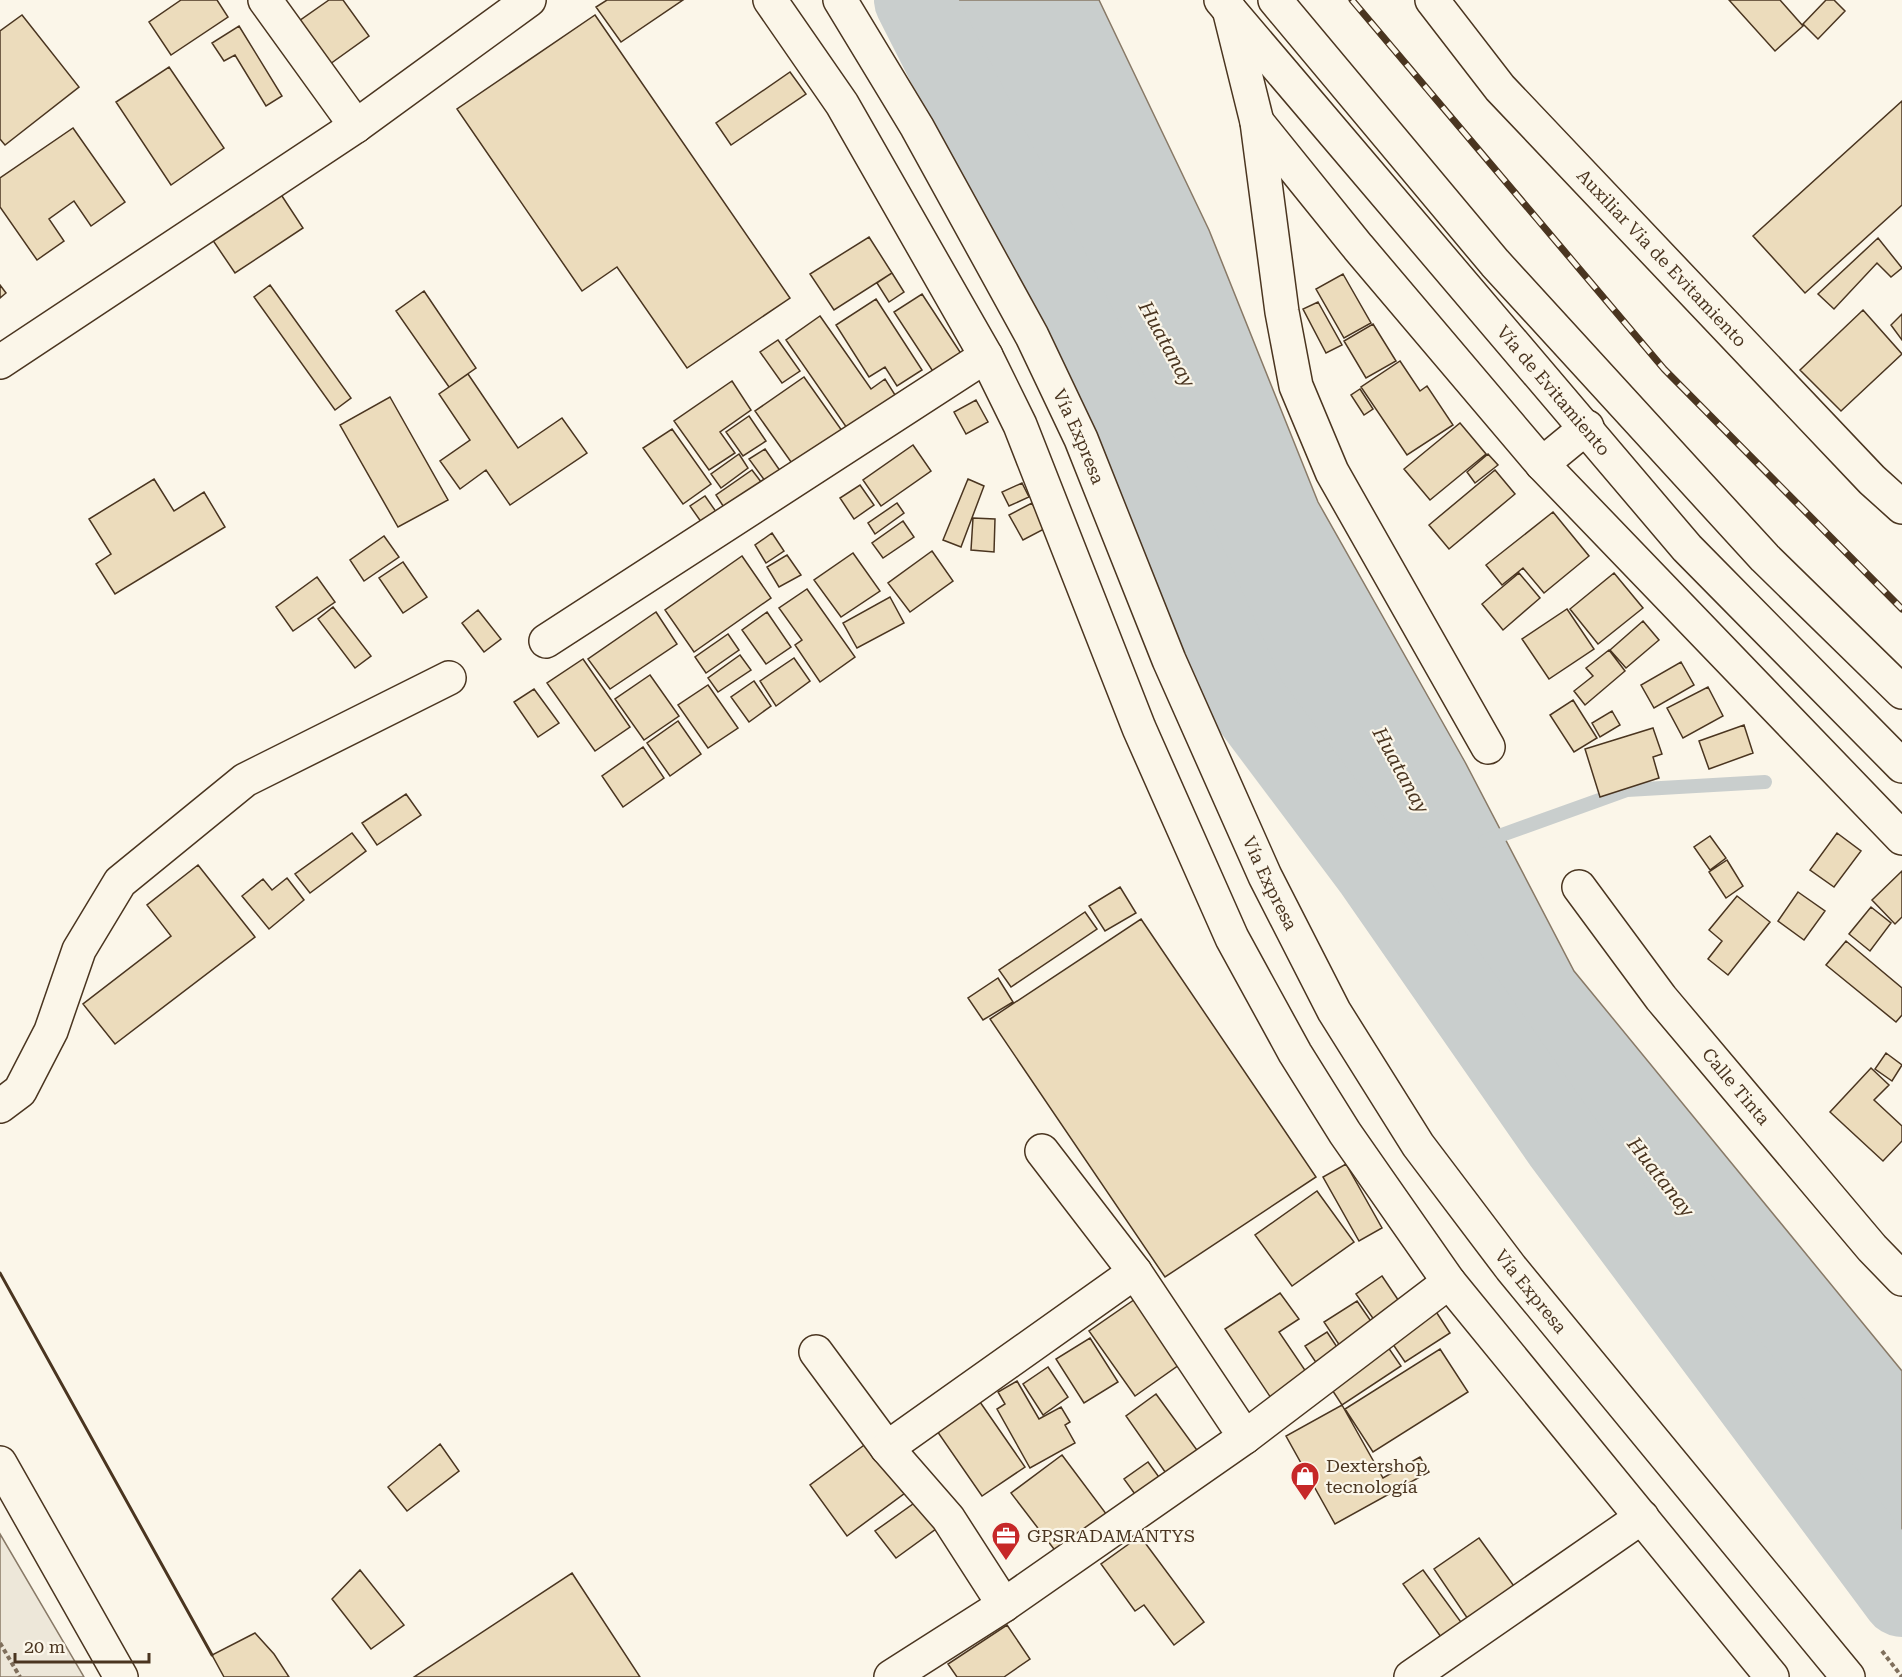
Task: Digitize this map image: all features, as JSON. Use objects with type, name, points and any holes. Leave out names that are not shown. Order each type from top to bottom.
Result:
[{"type":"main road","points":[[266,0],[356,126]]},
{"type":"main road","points":[[0,362],[356,126],[529,0]]},
{"type":"main road","points":[[770,0],[842,104],[986,356],[1020,425],[1139,728],[1232,938],[1295,1053],[1339,1123],[1449,1282],[1772,1677]]},
{"type":"main road","name":"Vía Expresa","points":[[840,0],[917,127],[1032,336],[1081,439],[1169,660],[1265,876],[1334,1011],[1418,1145],[1510,1268],[1848,1677]]},
{"type":"main road","points":[[1275,0],[1495,263],[1765,558],[1902,692]]},
{"type":"main road","name":"Auxiliar Via de Evitamiento","points":[[1432,0],[1500,88],[1872,480],[1902,507]]},
{"type":"main road","points":[[1225,4],[1257,122],[1282,312],[1296,386],[1332,472],[1488,747]]},
{"type":"main road","name":"Vía de Evitamiento","points":[[1225,4],[1587,427],[1687,548],[1902,766]]},
{"type":"main road","points":[[1257,122],[1358,247],[1542,464],[1902,838]]},
{"type":"main road","points":[[546,641],[986,356]]},
{"type":"main road","points":[[1542,464],[1587,427]]},
{"type":"main road","points":[[0,1106],[20,1091],[51,1031],[79,950],[120,882],[245,780],[449,678]]},
{"type":"main road","name":"Calle Tinta","points":[[1579,887],[1661,999],[1872,1248],[1902,1279]]},
{"type":"main road","points":[[1042,1151],[1135,1272],[1245,1437]]},
{"type":"main road","points":[[887,1448],[1135,1272]]},
{"type":"main road","points":[[891,1677],[1004,1605],[1245,1437],[1449,1282]]},
{"type":"main road","points":[[816,1352],[887,1448],[948,1518],[1004,1605]]},
{"type":"main road","points":[[0,1463],[121,1677]]},
{"type":"main road","points":[[1411,1677],[1641,1517]]},
{"type":"path","points":[[0,1643],[20,1677]]},
{"type":"path","points":[[1879,1648],[1902,1677]]},
{"type":"shaded area","points":[[0,1534],[84,1677],[0,1677]]},
{"type":"water","name":"Huatanay","points":[[914,0],[1099,0],[1209,230],[1318,502],[1465,762],[1574,971],[1902,1371],[1902,1597],[1562,1141],[1373,869],[1247,701],[1141,461],[1027,223]]},
{"type":"building","points":[[181,0],[217,0],[228,17],[171,55],[149,22]]},
{"type":"building","points":[[329,0],[343,0],[369,36],[330,64],[299,21]]},
{"type":"building","points":[[607,0],[683,0],[621,42],[596,7]]},
{"type":"building","points":[[1729,0],[1780,0],[1803,26],[1775,51]]},
{"type":"building","points":[[1826,0],[1834,0],[1845,11],[1818,39],[1803,24]]},
{"type":"building","points":[[22,15],[79,87],[5,145],[0,139],[0,31]]},
{"type":"building","points":[[595,15],[790,298],[687,368],[617,267],[582,291],[457,109]]},
{"type":"building","points":[[239,26],[282,96],[266,106],[235,55],[224,61],[212,43]]},
{"type":"building","points":[[169,67],[224,148],[171,185],[116,102]]},
{"type":"building","points":[[790,72],[806,94],[731,145],[716,123]]},
{"type":"building","points":[[1902,101],[1902,205],[1805,293],[1753,236]]},
{"type":"building","points":[[73,128],[125,202],[91,226],[74,201],[49,219],[64,241],[37,260],[0,207],[0,178]]},
{"type":"building","points":[[280,193],[303,228],[235,273],[212,239]]},
{"type":"building","points":[[869,237],[892,273],[834,310],[810,274]]},
{"type":"building","points":[[1878,238],[1902,268],[1891,277],[1877,263],[1834,309],[1818,294]]},
{"type":"building","points":[[892,273],[904,292],[889,302],[877,283]]},
{"type":"building","points":[[1343,274],[1371,323],[1344,338],[1316,289]]},
{"type":"building","points":[[0,285],[6,293],[0,298]]},
{"type":"building","points":[[270,285],[351,398],[335,410],[254,297]]},
{"type":"building","points":[[424,291],[476,368],[449,387],[396,311]]},
{"type":"building","points":[[922,294],[962,355],[934,373],[894,312]]},
{"type":"building","points":[[876,299],[922,370],[897,386],[885,367],[869,377],[836,325]]},
{"type":"building","points":[[1318,302],[1342,345],[1326,353],[1303,309]]},
{"type":"building","points":[[1863,310],[1902,354],[1841,411],[1800,370]]},
{"type":"building","points":[[1902,314],[1902,340],[1891,325]]},
{"type":"building","points":[[820,316],[871,389],[885,379],[897,398],[849,431],[786,340]]},
{"type":"building","points":[[1373,324],[1396,361],[1366,378],[1344,341]]},
{"type":"building","points":[[778,340],[800,371],[782,383],[760,352]]},
{"type":"building","points":[[1400,361],[1420,391],[1427,386],[1453,425],[1407,455],[1361,387]]},
{"type":"building","points":[[468,374],[518,448],[562,418],[587,453],[510,505],[486,470],[460,489],[440,461],[470,440],[439,394]]},
{"type":"building","points":[[804,377],[845,435],[796,469],[755,411]]},
{"type":"building","points":[[732,381],[751,410],[720,432],[735,453],[709,470],[674,421]]},
{"type":"building","points":[[1360,389],[1373,409],[1364,415],[1351,395]]},
{"type":"building","points":[[390,397],[448,500],[398,527],[340,425]]},
{"type":"building","points":[[976,400],[988,422],[966,434],[954,412]]},
{"type":"building","points":[[749,416],[766,441],[743,456],[726,432]]},
{"type":"building","points":[[1460,423],[1486,454],[1430,500],[1404,469]]},
{"type":"building","points":[[672,429],[711,484],[683,504],[643,448]]},
{"type":"building","points":[[913,445],[931,471],[881,506],[863,480]]},
{"type":"building","points":[[765,449],[783,475],[768,485],[749,459]]},
{"type":"building","points":[[739,454],[748,468],[721,488],[711,474]]},
{"type":"building","points":[[1488,454],[1498,465],[1475,483],[1467,472]]},
{"type":"building","points":[[752,470],[765,487],[727,512],[716,495]]},
{"type":"building","points":[[1495,470],[1515,494],[1449,549],[1429,525]]},
{"type":"building","points":[[154,479],[174,511],[204,492],[225,527],[115,594],[96,564],[111,554],[89,519]]},
{"type":"building","points":[[968,479],[984,486],[961,547],[943,540]]},
{"type":"building","points":[[1022,483],[1029,497],[1009,506],[1002,492]]},
{"type":"building","points":[[860,485],[874,505],[854,519],[840,498]]},
{"type":"building","points":[[705,496],[719,516],[704,526],[690,506]]},
{"type":"building","points":[[897,503],[904,513],[875,534],[868,523]]},
{"type":"building","points":[[1032,503],[1046,528],[1023,540],[1009,515]]},
{"type":"building","points":[[1553,512],[1589,556],[1544,593],[1523,568],[1502,585],[1486,565]]},
{"type":"building","points":[[973,518],[995,519],[994,552],[971,550]]},
{"type":"building","points":[[903,521],[914,537],[883,558],[872,543]]},
{"type":"building","points":[[772,533],[784,551],[766,563],[755,545]]},
{"type":"building","points":[[384,536],[399,557],[364,581],[350,560]]},
{"type":"building","points":[[932,551],[953,581],[910,612],[888,583]]},
{"type":"building","points":[[853,553],[880,591],[841,617],[814,580]]},
{"type":"building","points":[[787,555],[801,575],[779,587],[767,567]]},
{"type":"building","points":[[742,556],[771,598],[694,652],[665,610]]},
{"type":"building","points":[[403,562],[427,597],[403,613],[379,578]]},
{"type":"building","points":[[1519,573],[1540,598],[1503,630],[1482,604]]},
{"type":"building","points":[[1614,573],[1643,608],[1598,644],[1570,609]]},
{"type":"building","points":[[317,577],[335,602],[293,631],[276,607]]},
{"type":"building","points":[[807,589],[855,657],[820,682],[795,645],[802,640],[779,608]]},
{"type":"building","points":[[890,597],[904,623],[857,648],[843,623]]},
{"type":"building","points":[[333,607],[371,656],[355,668],[318,619]]},
{"type":"building","points":[[1567,609],[1594,649],[1549,679],[1522,639]]},
{"type":"building","points":[[478,610],[501,639],[484,652],[462,623]]},
{"type":"building","points":[[656,612],[677,644],[610,689],[588,659]]},
{"type":"building","points":[[767,612],[791,647],[766,664],[742,630]]},
{"type":"building","points":[[1643,621],[1659,640],[1626,668],[1610,650]]},
{"type":"building","points":[[728,634],[739,650],[706,673],[695,657]]},
{"type":"building","points":[[1609,650],[1625,671],[1585,705],[1574,691],[1593,676],[1586,668]]},
{"type":"building","points":[[740,655],[751,670],[718,692],[708,678]]},
{"type":"building","points":[[794,658],[810,681],[776,706],[760,681]]},
{"type":"building","points":[[583,659],[630,727],[595,751],[547,683]]},
{"type":"building","points":[[1681,662],[1694,685],[1654,708],[1641,685]]},
{"type":"building","points":[[650,675],[679,716],[644,740],[615,699]]},
{"type":"building","points":[[754,681],[771,706],[749,722],[731,697]]},
{"type":"building","points":[[708,685],[738,728],[708,748],[678,705]]},
{"type":"building","points":[[1708,687],[1723,716],[1683,738],[1667,708]]},
{"type":"building","points":[[534,689],[559,723],[538,737],[514,702]]},
{"type":"building","points":[[1573,700],[1597,738],[1574,752],[1550,715]]},
{"type":"building","points":[[1612,711],[1620,725],[1600,737],[1592,723]]},
{"type":"building","points":[[678,721],[701,754],[670,776],[647,743]]},
{"type":"building","points":[[1744,725],[1753,753],[1709,769],[1699,741]]},
{"type":"building","points":[[1653,728],[1662,754],[1653,757],[1659,778],[1600,797],[1585,749]]},
{"type":"building","points":[[643,747],[664,778],[623,807],[602,776]]},
{"type":"building","points":[[406,794],[421,815],[377,845],[362,823]]},
{"type":"building","points":[[352,833],[366,851],[310,893],[295,874]]},
{"type":"building","points":[[1837,833],[1861,851],[1834,887],[1810,870]]},
{"type":"building","points":[[1710,836],[1726,858],[1710,870],[1694,847]]},
{"type":"building","points":[[1727,860],[1743,886],[1726,898],[1709,872]]},
{"type":"building","points":[[198,865],[255,937],[115,1044],[83,1004],[171,936],[147,905]]},
{"type":"building","points":[[1902,871],[1902,917],[1895,924],[1872,900]]},
{"type":"building","points":[[287,878],[304,900],[269,929],[242,896],[263,879],[272,890]]},
{"type":"building","points":[[1120,887],[1136,913],[1105,931],[1089,906]]},
{"type":"building","points":[[1798,892],[1825,911],[1804,940],[1778,921]]},
{"type":"building","points":[[1737,896],[1770,922],[1728,975],[1708,959],[1722,941],[1709,930]]},
{"type":"building","points":[[1871,907],[1891,923],[1870,951],[1849,934]]},
{"type":"building","points":[[1085,912],[1097,929],[1011,987],[999,970]]},
{"type":"building","points":[[1141,919],[1316,1177],[1165,1277],[990,1019]]},
{"type":"building","points":[[1846,941],[1902,988],[1902,1015],[1896,1022],[1826,965]]},
{"type":"building","points":[[998,978],[1013,1002],[983,1020],[968,998]]},
{"type":"building","points":[[1886,1053],[1902,1065],[1892,1081],[1875,1069]]},
{"type":"building","points":[[1871,1068],[1889,1085],[1874,1100],[1902,1126],[1902,1141],[1883,1161],[1830,1112]]},
{"type":"building","points":[[1346,1164],[1382,1228],[1359,1241],[1323,1177]]},
{"type":"building","points":[[1317,1191],[1354,1242],[1292,1286],[1255,1235]]},
{"type":"building","points":[[1382,1276],[1405,1310],[1379,1327],[1356,1294]]},
{"type":"building","points":[[1280,1293],[1299,1319],[1279,1332],[1313,1382],[1277,1407],[1225,1329]]},
{"type":"building","points":[[1141,1295],[1186,1360],[1135,1396],[1089,1331]]},
{"type":"building","points":[[1357,1301],[1377,1330],[1344,1352],[1324,1322]]},
{"type":"building","points":[[1431,1304],[1450,1333],[1405,1362],[1386,1334]]},
{"type":"building","points":[[1327,1332],[1343,1356],[1321,1370],[1305,1346]]},
{"type":"building","points":[[1381,1337],[1401,1366],[1342,1405],[1323,1376]]},
{"type":"building","points":[[1090,1338],[1118,1382],[1084,1403],[1056,1359]]},
{"type":"building","points":[[1440,1349],[1468,1392],[1373,1452],[1345,1409]]},
{"type":"building","points":[[1048,1367],[1068,1397],[1043,1415],[1023,1384]]},
{"type":"building","points":[[1017,1381],[1039,1419],[1061,1407],[1070,1422],[1065,1425],[1075,1443],[1030,1468],[997,1409],[1005,1404],[998,1392]]},
{"type":"building","points":[[1156,1394],[1202,1457],[1170,1479],[1126,1416]]},
{"type":"building","points":[[980,1402],[1025,1467],[982,1496],[937,1431]]},
{"type":"building","points":[[1342,1405],[1383,1478],[1420,1457],[1429,1472],[1335,1524],[1286,1436]]},
{"type":"building","points":[[867,1443],[905,1493],[847,1536],[810,1485]]},
{"type":"building","points":[[440,1444],[459,1471],[407,1511],[388,1487]]},
{"type":"building","points":[[1062,1455],[1107,1515],[1057,1553],[1011,1493]]},
{"type":"building","points":[[1148,1462],[1164,1484],[1140,1501],[1124,1479]]},
{"type":"building","points":[[920,1499],[940,1526],[896,1558],[875,1531]]},
{"type":"building","points":[[1140,1536],[1204,1622],[1174,1645],[1144,1605],[1135,1611],[1101,1564]]},
{"type":"building","points":[[1479,1538],[1519,1593],[1472,1625],[1434,1569]]},
{"type":"building","points":[[360,1570],[404,1625],[371,1649],[332,1599]]},
{"type":"building","points":[[1423,1570],[1466,1629],[1446,1644],[1403,1584]]},
{"type":"building","points":[[572,1573],[640,1677],[414,1677]]},
{"type":"building","points":[[1007,1625],[1030,1659],[1004,1677],[957,1677],[948,1664]]},
{"type":"building","points":[[255,1633],[274,1654],[289,1677],[224,1677],[212,1655]]},
{"type":"waterway","points":[[914,0],[1027,223],[1141,461],[1247,701],[1373,869],[1562,1141],[1902,1597]]},
{"type":"waterway","points":[[1485,841],[1627,790],[1765,782]]},
{"type":"railway","points":[[1352,0],[1664,369],[1902,609]]},
{"type":"wall","points":[[0,1273],[212,1655]]},
{"type":"place","name":"Dextershop tecnología","points":[[1305,1502]]},
{"type":"place","name":"GPSRADAMANTYS","points":[[1006,1562]]}]
